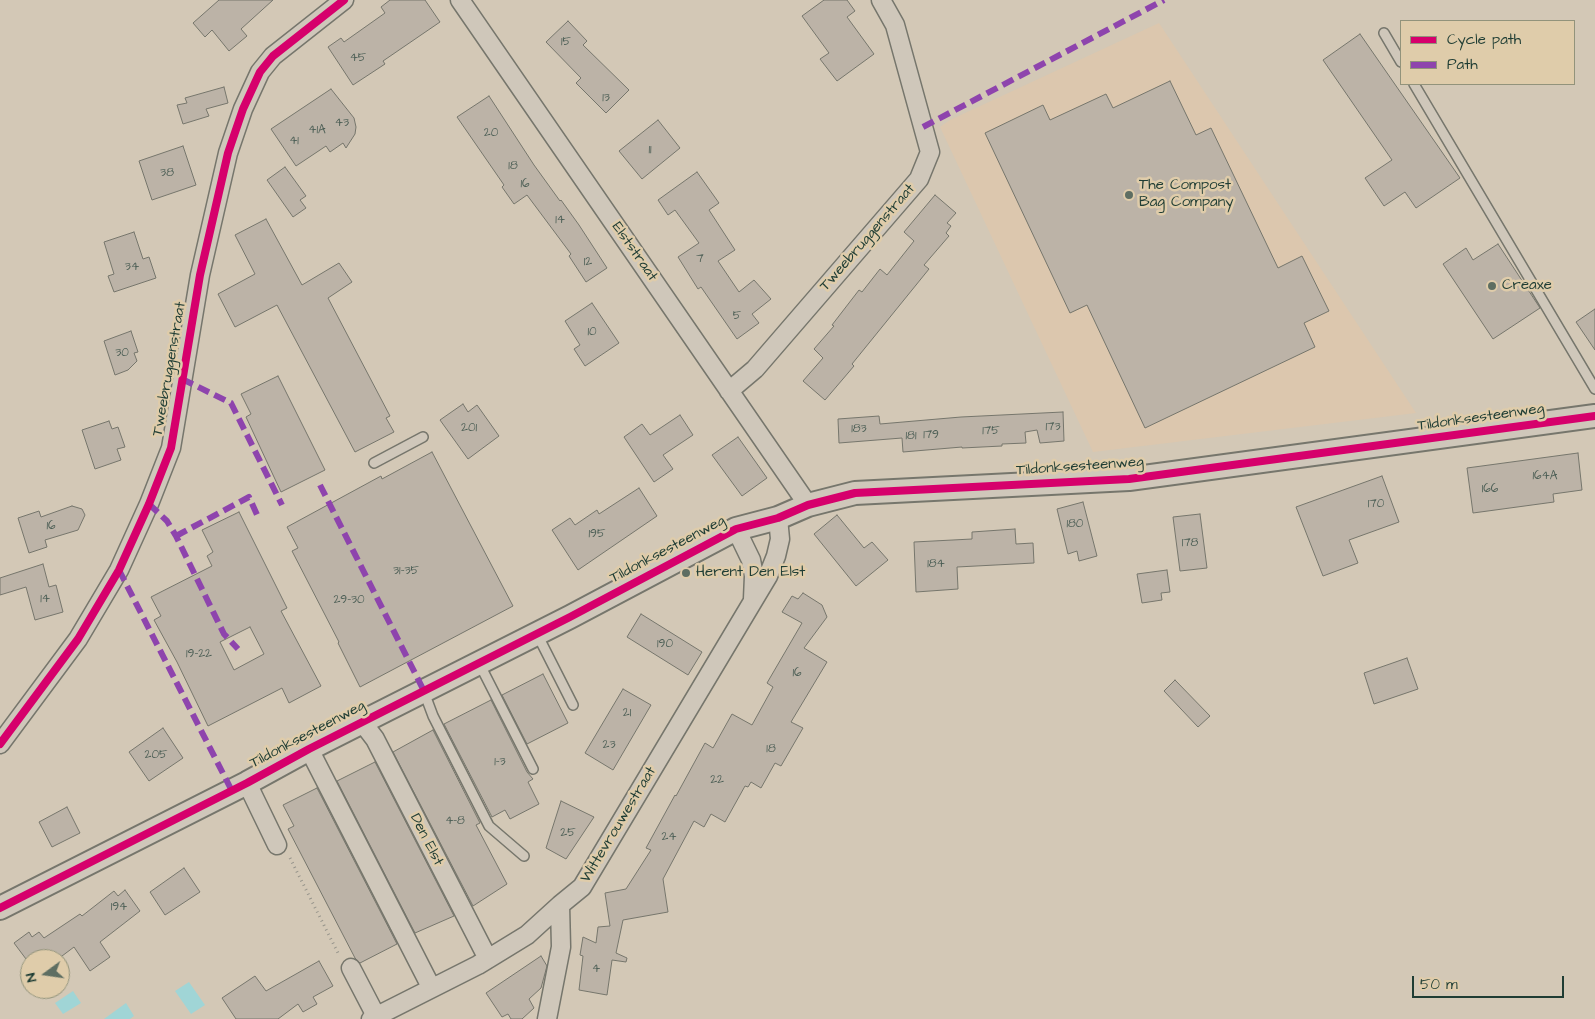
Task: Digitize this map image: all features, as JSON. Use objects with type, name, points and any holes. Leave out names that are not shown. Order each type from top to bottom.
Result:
[{"type":"street","name":"Tweebruggenstraat","points":[[0,744],[78,639],[119,570],[171,448],[200,275],[228,153],[243,109],[260,72],[273,56],[344,0]]},
{"type":"street","name":"Elststraat","points":[[460,0],[808,505]]},
{"type":"street","name":"Tweebruggenstraat","points":[[730,391],[755,369],[918,179],[930,152],[895,25],[881,0]]},
{"type":"street","name":"Tildonksesteenweg","points":[[0,908],[537,634],[736,529],[778,518],[808,505],[855,493],[1129,479],[1595,416]]},
{"type":"street","name":"Wittevrouwestraat","points":[[373,1018],[488,959],[527,935],[582,887],[768,576],[780,539],[778,518]]},
{"type":"street","name":"Wittevrouwestraat","points":[[736,529],[751,560],[754,576],[753,599]]},
{"type":"street","name":"Den Elst","points":[[362,722],[379,748],[488,959]]},
{"type":"street","points":[[309,749],[431,987]]},
{"type":"street","points":[[247,783],[277,845]]},
{"type":"street","points":[[547,1019],[561,947],[560,905]]},
{"type":"street","points":[[351,968],[373,1018]]},
{"type":"lane","points":[[1384,33],[1400,60]]},
{"type":"lane","points":[[1415,85],[1595,389]]},
{"type":"lane","points":[[374,463],[423,437]]},
{"type":"lane","points":[[537,634],[573,705]]},
{"type":"lane","points":[[479,663],[533,769]]},
{"type":"lane","points":[[424,691],[433,716],[489,826],[524,856]]},
{"type":"path","points":[[277,845],[283,844],[346,968],[351,968]]},
{"type":"shaded area","points":[[1159,23],[1416,413],[1093,452],[940,127],[950,120]]},
{"type":"water","points":[[189,982],[205,1005],[191,1014],[175,991]]},
{"type":"water","points":[[73,991],[81,1003],[63,1014],[55,1003],[61,999],[70,999],[70,993]]},
{"type":"water","points":[[126,1003],[134,1016],[130,1019],[104,1019]]},
{"type":"building","points":[[219,0],[273,0],[241,29],[247,36],[229,51],[212,30],[205,37],[193,23]]},
{"type":"building","points":[[390,0],[425,0],[440,22],[383,61],[385,64],[353,85],[328,47],[341,38],[344,42],[385,13],[381,7]]},
{"type":"building","points":[[824,0],[847,0],[855,11],[847,17],[874,54],[837,81],[820,59],[829,53],[802,16]]},
{"type":"building","points":[[568,21],[587,41],[583,45],[629,90],[606,113],[576,83],[581,78],[546,42]]},
{"type":"building","points":[[1360,34],[1460,178],[1416,208],[1405,192],[1384,206],[1365,178],[1392,160],[1323,60]]},
{"type":"building","name":"The Compost Bag Company","points":[[1170,81],[1196,135],[1211,128],[1278,268],[1302,256],[1329,311],[1304,323],[1315,347],[1145,428],[1087,305],[1070,313],[985,133],[1043,105],[1050,120],[1106,94],[1113,108]]},
{"type":"building","points":[[224,87],[228,103],[206,109],[209,116],[183,124],[177,105],[187,103],[185,98]]},
{"type":"building","points":[[331,89],[354,118],[355,134],[346,148],[343,143],[330,152],[326,146],[296,166],[271,129]]},
{"type":"building","points":[[489,96],[534,165],[579,225],[607,268],[586,282],[569,256],[571,254],[527,195],[514,204],[502,187],[504,185],[457,117]]},
{"type":"building","points":[[658,120],[680,148],[642,179],[619,151]]},
{"type":"building","points":[[183,146],[196,185],[152,200],[139,161]]},
{"type":"building","points":[[285,167],[306,196],[300,200],[306,208],[293,217],[267,180]]},
{"type":"building","points":[[697,172],[719,203],[709,210],[735,250],[718,261],[739,292],[754,280],[771,299],[752,314],[759,323],[737,339],[701,287],[698,289],[678,257],[699,243],[675,210],[668,215],[658,200]]},
{"type":"building","points":[[935,195],[956,213],[947,223],[951,226],[946,233],[949,236],[924,265],[929,269],[852,364],[854,366],[825,400],[803,381],[823,358],[814,349],[834,326],[832,325],[859,290],[862,292],[880,269],[887,275],[914,241],[904,232]]},
{"type":"building","points":[[266,219],[302,285],[339,263],[352,282],[328,298],[390,416],[386,418],[394,432],[355,452],[277,305],[235,327],[218,294],[255,274],[235,235]]},
{"type":"building","points":[[134,232],[143,259],[149,257],[156,278],[114,292],[108,276],[114,274],[104,242]]},
{"type":"building","name":"Creaxe","points":[[1498,244],[1540,308],[1493,339],[1443,264],[1466,248],[1473,260]]},
{"type":"building","points":[[592,303],[619,343],[585,366],[574,349],[580,345],[565,321]]},
{"type":"building","points":[[1595,309],[1595,350],[1576,322]]},
{"type":"building","points":[[131,331],[138,352],[134,353],[137,361],[128,370],[115,375],[104,341]]},
{"type":"building","points":[[278,376],[325,470],[281,492],[246,417],[251,414],[241,394]]},
{"type":"building","points":[[463,404],[468,412],[477,405],[499,436],[468,459],[440,420]]},
{"type":"building","points":[[1063,412],[1064,441],[1040,443],[1037,430],[1025,432],[1026,443],[1002,444],[1002,446],[903,452],[902,438],[839,443],[838,419],[879,416],[880,424],[961,417]]},
{"type":"building","points":[[680,415],[693,435],[663,455],[673,469],[654,482],[624,437],[642,424],[650,435]]},
{"type":"building","points":[[109,421],[112,429],[118,427],[125,447],[117,449],[121,460],[95,469],[82,430]]},
{"type":"building","points":[[738,437],[767,478],[742,496],[712,455]]},
{"type":"building","points":[[432,452],[513,606],[360,687],[292,551],[298,548],[287,527],[381,476],[382,479]]},
{"type":"building","points":[[1578,453],[1582,490],[1553,494],[1554,502],[1473,513],[1467,468]]},
{"type":"building","points":[[1382,476],[1399,522],[1349,540],[1358,563],[1323,576],[1296,507]]},
{"type":"building","points":[[639,488],[657,516],[578,570],[552,530],[570,518],[575,525],[597,510],[599,514]]},
{"type":"building","points":[[1083,502],[1097,556],[1079,561],[1077,551],[1068,554],[1057,509]]},
{"type":"building","points":[[72,506],[82,509],[85,515],[78,530],[45,540],[47,547],[29,553],[18,518],[39,511],[41,517]]},
{"type":"building","points":[[239,512],[287,608],[281,611],[321,686],[289,703],[282,688],[208,726],[154,620],[161,616],[151,597],[212,566],[207,556],[213,552],[202,530]],"holes":[[[250,627],[264,654],[234,670],[220,642]]]},
{"type":"building","points":[[1200,514],[1207,568],[1180,571],[1173,517]]},
{"type":"building","points":[[837,515],[864,548],[872,542],[888,560],[856,586],[814,534]]},
{"type":"building","points":[[1015,529],[1016,544],[1033,543],[1034,563],[957,567],[958,589],[916,592],[914,542],[972,539],[972,532]]},
{"type":"building","points":[[43,564],[49,587],[56,585],[63,612],[35,620],[26,587],[0,595],[0,578]]},
{"type":"building","points":[[1167,570],[1170,592],[1161,593],[1162,600],[1142,603],[1137,574]]},
{"type":"building","points":[[803,593],[822,605],[827,617],[804,648],[827,662],[791,722],[803,728],[781,766],[775,763],[761,788],[751,782],[748,787],[745,786],[725,822],[711,814],[704,827],[694,821],[663,879],[668,912],[623,920],[616,953],[627,958],[626,962],[612,960],[607,995],[579,990],[583,956],[580,955],[583,937],[596,943],[598,927],[610,926],[605,893],[626,889],[651,850],[646,848],[705,743],[713,748],[732,714],[752,725],[773,687],[767,683],[802,623],[782,612],[792,596],[798,599]]},
{"type":"building","points":[[641,614],[702,652],[688,675],[627,637]]},
{"type":"building","points":[[1407,658],[1418,689],[1374,704],[1364,673]]},
{"type":"building","points":[[543,674],[568,723],[527,744],[502,695]]},
{"type":"building","points":[[1175,680],[1210,716],[1198,727],[1164,691]]},
{"type":"building","points":[[623,689],[651,705],[613,770],[585,753]]},
{"type":"building","points":[[491,700],[527,772],[533,779],[528,782],[539,804],[510,819],[505,810],[492,817],[444,724]]},
{"type":"building","points":[[163,728],[183,758],[149,781],[129,752]]},
{"type":"building","points":[[433,730],[480,823],[476,825],[507,884],[473,906],[393,752]]},
{"type":"building","points":[[375,762],[454,916],[415,933],[337,781]]},
{"type":"building","points":[[317,788],[397,944],[360,963],[355,958],[288,829],[294,826],[283,805]]},
{"type":"building","points":[[561,801],[594,817],[566,859],[546,848]]},
{"type":"building","points":[[67,807],[80,833],[52,847],[39,822]]},
{"type":"building","points":[[184,868],[200,892],[165,915],[150,892]]},
{"type":"building","points":[[125,890],[140,911],[100,942],[110,957],[90,971],[74,947],[70,950],[20,949],[20,951],[14,943],[29,932],[32,937],[39,932],[44,938],[80,914],[82,916],[114,891],[118,896]]},
{"type":"building","points":[[541,956],[547,966],[541,988],[529,999],[534,1008],[522,1019],[511,1019],[508,1014],[502,1017],[486,993]]},
{"type":"building","points":[[319,961],[333,986],[313,997],[317,1004],[303,1012],[298,1004],[278,1019],[236,1019],[222,998],[255,976],[266,991]]},
{"type":"marked path","points":[[923,127],[1164,0]]},
{"type":"marked path","points":[[182,379],[231,403],[282,505]]},
{"type":"marked path","points":[[320,485],[424,691]]},
{"type":"marked path","points":[[176,536],[249,497],[258,517]]},
{"type":"marked path","points":[[149,504],[167,521],[224,634],[238,649]]},
{"type":"marked path","points":[[119,570],[232,791]]},
{"type":"cycle path","points":[[0,744],[78,639],[119,570],[149,504],[171,448],[200,275],[228,153],[243,109],[260,72],[273,56],[344,0]]},
{"type":"cycle path","points":[[0,908],[570,617],[736,529],[778,518],[808,505],[855,493],[1129,479],[1595,416]]},
{"type":"place","name":"The Compost Bag Company","points":[[1129,195]]},
{"type":"place","name":"Creaxe","points":[[1492,286]]},
{"type":"place","name":"Herent Den Elst","points":[[686,573]]}]
